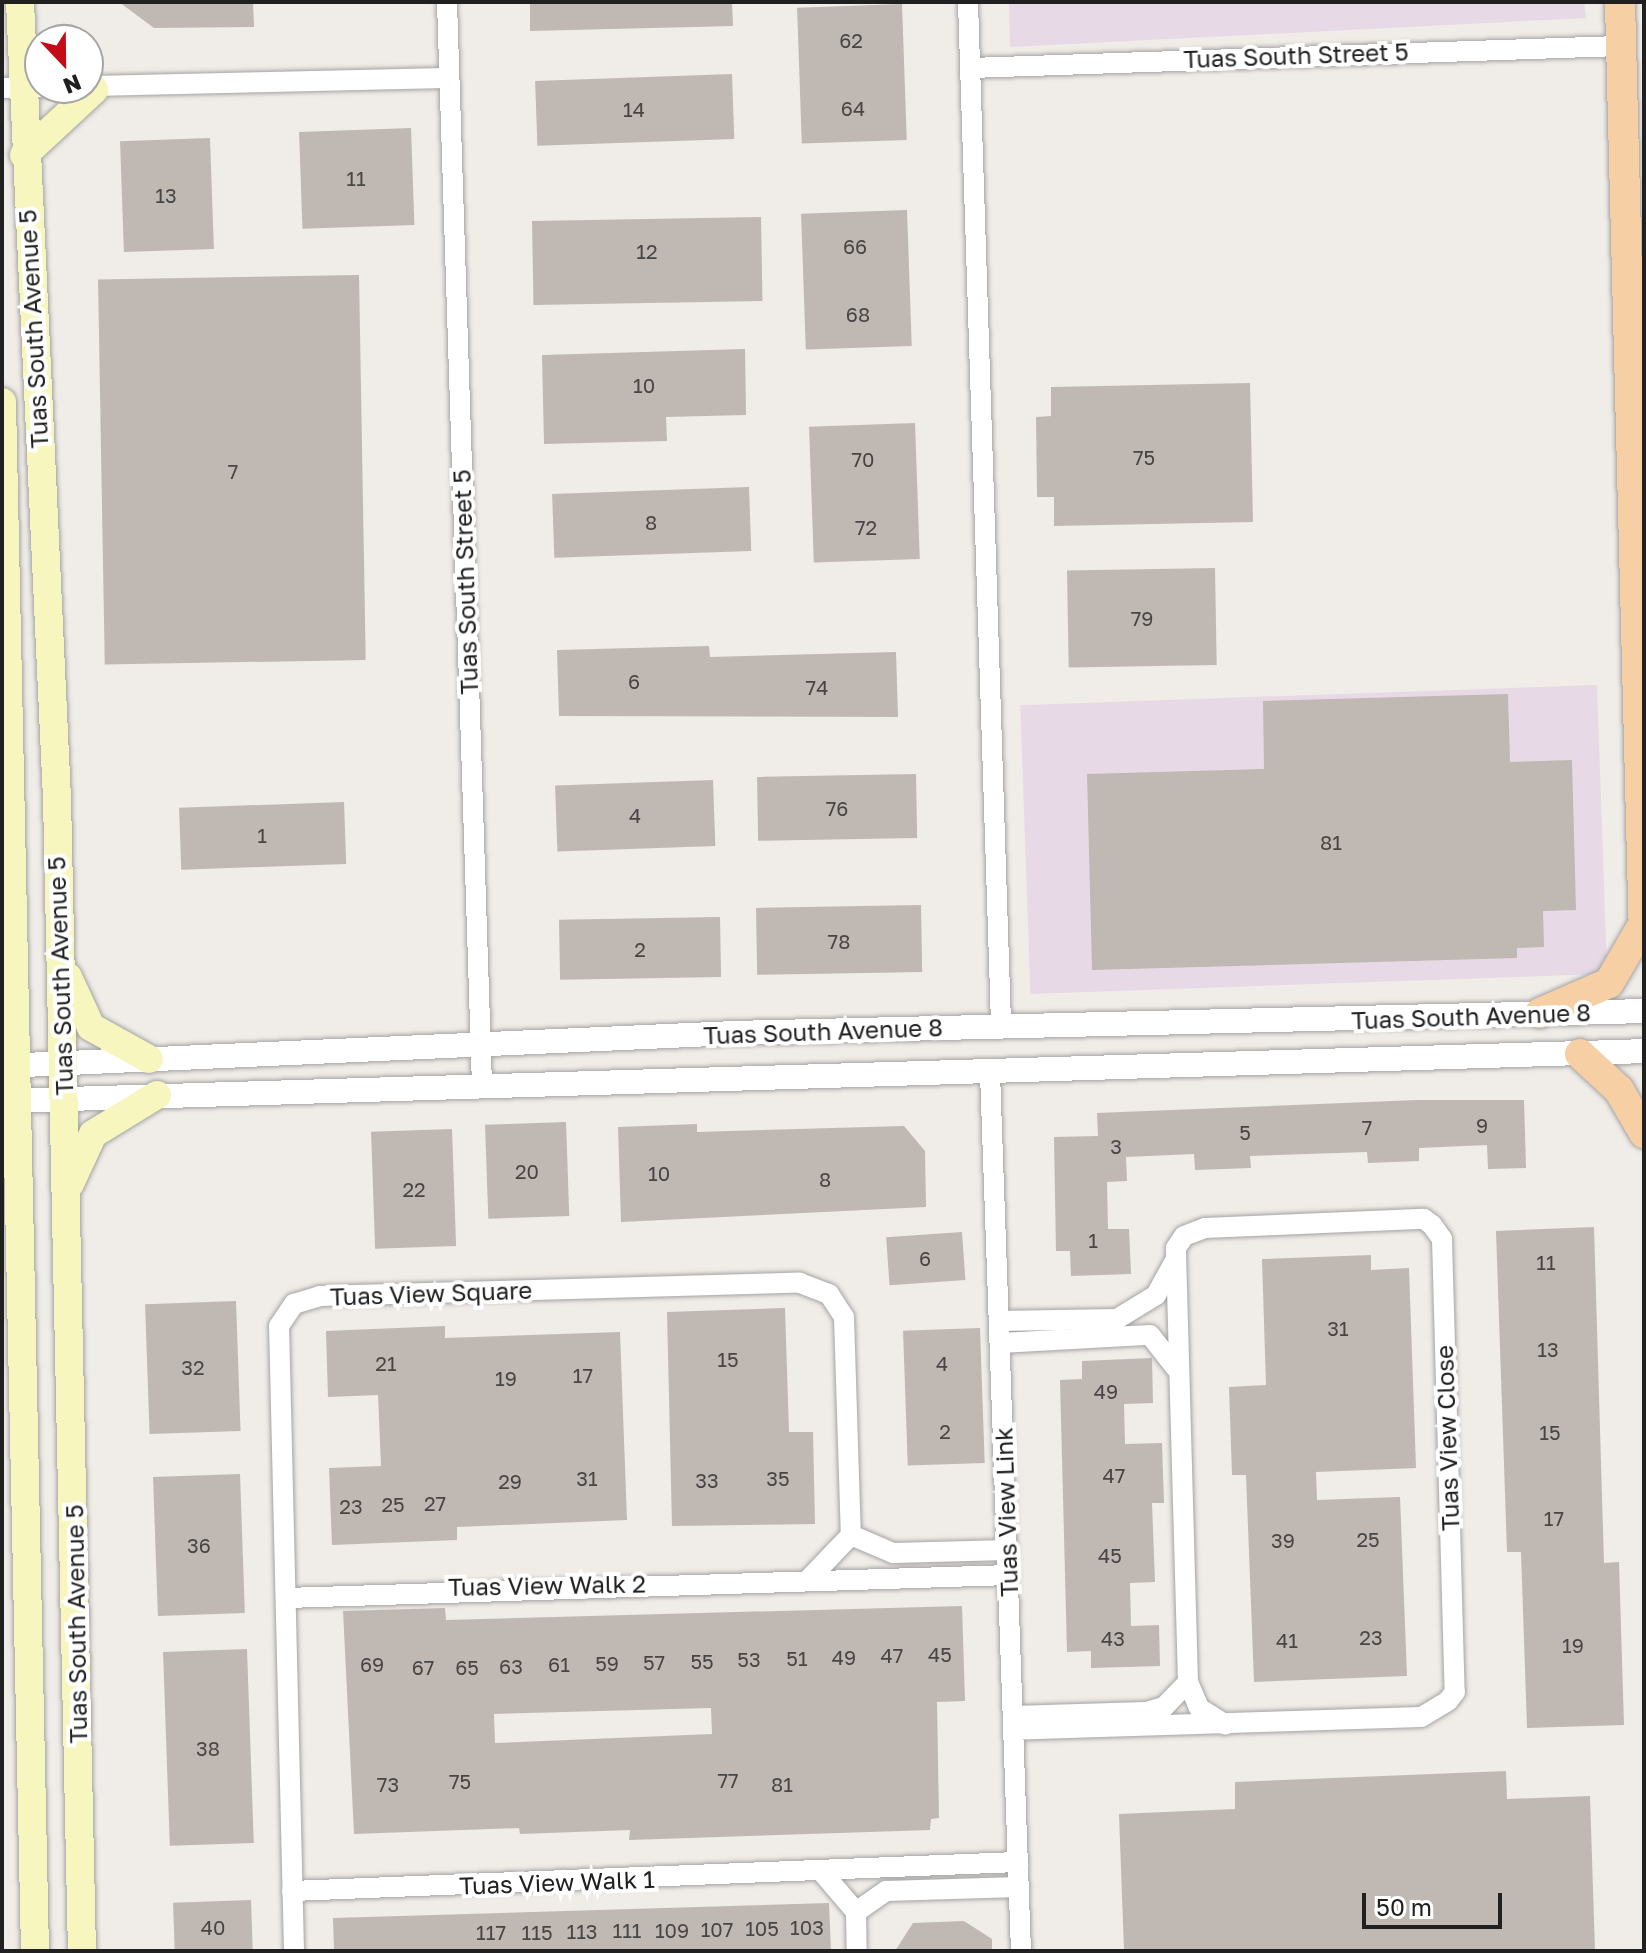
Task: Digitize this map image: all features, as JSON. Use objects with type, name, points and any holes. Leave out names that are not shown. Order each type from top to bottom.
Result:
[{"type":"main road","points":[[1620,2],[1644,935]]},
{"type":"main road","name":"Tuas South Avenue 5","points":[[20,9],[13,89],[24,155],[60,945],[82,1951]]},
{"type":"main road","points":[[24,155],[72,104]]},
{"type":"main road","name":"Tuas South Avenue 5","points":[[2,402],[17,967],[10,1100],[21,1191],[18,1388],[35,1951]]},
{"type":"main road","points":[[1540,1013],[1602,988],[1620,972],[1644,923]]},
{"type":"main road","points":[[60,945],[91,1027],[149,1059]]},
{"type":"main road","points":[[2,995],[17,967]]},
{"type":"main road","points":[[1580,1054],[1619,1090],[1644,1133]]},
{"type":"main road","points":[[66,1193],[93,1134],[157,1095]]},
{"type":"main road","points":[[2,1162],[21,1191]]},
{"type":"street","name":"Tuas South Street 5","points":[[447,2],[482,1086]]},
{"type":"street","points":[[968,2],[1001,1026]]},
{"type":"street","name":"Tuas South Street 5","points":[[970,68],[1621,46]]},
{"type":"street","points":[[104,88],[448,78]]},
{"type":"street","name":"Tuas South Avenue 8","points":[[11,1066],[1001,1026],[1644,1011]]},
{"type":"street","name":"Tuas South Avenue 8","points":[[10,1100],[1644,1051]]},
{"type":"street","name":"Tuas View Link","points":[[990,1073],[1021,1951]]},
{"type":"street","name":"Tuas View Close","points":[[999,1321],[1117,1319],[1156,1295],[1176,1260],[1184,1236],[1205,1228],[1424,1219],[1442,1239],[1455,1692],[1421,1717],[1225,1724],[1013,1723]]},
{"type":"street","points":[[1176,1260],[1188,1682],[1199,1708],[1225,1724]]},
{"type":"street","name":"Tuas View Square","points":[[294,1951],[279,1326],[294,1304],[320,1296],[800,1283],[829,1294],[844,1317],[851,1535]]},
{"type":"street","points":[[1000,1343],[1150,1335],[1167,1348],[1179,1375]]},
{"type":"street","points":[[809,1579],[851,1535],[893,1553],[1007,1550]]},
{"type":"street","name":"Tuas View Walk 2","points":[[286,1598],[1008,1575]]},
{"type":"street","points":[[1013,1723],[1146,1712],[1164,1707],[1188,1682]]},
{"type":"street","name":"Tuas View Walk 1","points":[[292,1891],[1018,1862]]},
{"type":"street","points":[[821,1871],[856,1912],[857,1951]]},
{"type":"street","points":[[856,1912],[886,1891],[1019,1887]]},
{"type":"shaded area","points":[[1009,2],[1584,2],[1586,18],[1010,47]]},
{"type":"shaded area","points":[[1597,685],[1607,974],[1030,994],[1020,705]]},
{"type":"building","points":[[119,2],[253,2],[254,27],[154,28]]},
{"type":"building","points":[[530,2],[732,2],[733,26],[530,31]]},
{"type":"building","points":[[902,4],[907,140],[802,144],[797,8]]},
{"type":"building","points":[[732,74],[734,139],[537,146],[535,81]]},
{"type":"building","points":[[411,128],[414,225],[302,229],[299,132]]},
{"type":"building","points":[[210,138],[214,249],[124,252],[120,141]]},
{"type":"building","points":[[907,210],[912,346],[806,350],[801,214]]},
{"type":"building","points":[[761,217],[762,301],[534,305],[532,221]]},
{"type":"building","points":[[359,275],[366,660],[105,664],[98,280]]},
{"type":"building","points":[[745,349],[746,415],[666,417],[667,441],[544,444],[542,355]]},
{"type":"building","points":[[1250,383],[1253,522],[1054,526],[1054,497],[1037,497],[1036,417],[1051,416],[1051,387]]},
{"type":"building","points":[[915,423],[920,559],[814,563],[809,427]]},
{"type":"building","points":[[749,487],[751,551],[554,558],[552,494]]},
{"type":"building","points":[[1215,568],[1217,665],[1069,668],[1067,571]]},
{"type":"building","points":[[709,646],[710,657],[896,652],[898,717],[559,716],[557,650]]},
{"type":"building","points":[[1508,694],[1510,762],[1572,760],[1576,910],[1543,911],[1544,947],[1517,948],[1517,958],[1092,970],[1087,774],[1264,769],[1263,701]]},
{"type":"building","points":[[916,774],[917,838],[758,841],[757,777]]},
{"type":"building","points":[[713,780],[715,846],[557,851],[555,786]]},
{"type":"building","points":[[344,802],[346,864],[181,870],[179,808]]},
{"type":"building","points":[[921,905],[922,972],[757,975],[756,908]]},
{"type":"building","points":[[720,917],[721,977],[560,980],[559,920]]},
{"type":"building","points":[[1417,1100],[1524,1100],[1526,1168],[1488,1169],[1487,1145],[1419,1148],[1419,1161],[1368,1163],[1367,1152],[1250,1156],[1251,1168],[1195,1170],[1194,1154],[1126,1157],[1127,1181],[1107,1182],[1108,1229],[1129,1229],[1131,1274],[1071,1276],[1070,1251],[1056,1251],[1054,1137],[1098,1136],[1097,1113]]},
{"type":"building","points":[[566,1122],[569,1216],[488,1219],[485,1125]]},
{"type":"building","points":[[697,1124],[697,1132],[904,1126],[925,1151],[926,1207],[621,1222],[618,1127]]},
{"type":"building","points":[[452,1129],[456,1246],[375,1249],[371,1132]]},
{"type":"building","points":[[1594,1227],[1604,1563],[1619,1562],[1624,1725],[1527,1728],[1521,1552],[1507,1552],[1496,1231]]},
{"type":"building","points":[[962,1232],[965,1280],[890,1285],[886,1237]]},
{"type":"building","points":[[1371,1255],[1371,1270],[1409,1268],[1416,1468],[1316,1472],[1317,1500],[1400,1497],[1407,1676],[1254,1682],[1246,1475],[1232,1475],[1229,1387],[1266,1385],[1262,1259]]},
{"type":"building","points":[[236,1301],[241,1431],[150,1434],[145,1304]]},
{"type":"building","points":[[785,1308],[789,1432],[813,1432],[815,1524],[672,1526],[667,1312]]},
{"type":"building","points":[[445,1326],[445,1338],[620,1332],[627,1520],[457,1527],[457,1540],[332,1545],[329,1468],[381,1466],[378,1395],[328,1397],[326,1331]]},
{"type":"building","points":[[980,1328],[985,1463],[908,1466],[903,1331]]},
{"type":"building","points":[[1152,1358],[1153,1403],[1124,1404],[1125,1444],[1162,1443],[1164,1503],[1152,1503],[1155,1582],[1130,1583],[1131,1626],[1159,1625],[1160,1666],[1091,1668],[1091,1651],[1067,1652],[1060,1380],[1082,1379],[1082,1361]]},
{"type":"building","points":[[240,1474],[245,1613],[158,1616],[153,1477]]},
{"type":"building","points":[[962,1606],[965,1701],[937,1702],[939,1818],[931,1819],[930,1830],[629,1840],[630,1830],[520,1834],[519,1828],[354,1834],[343,1611],[445,1608],[446,1620]],"holes":[[[711,1708],[712,1734],[495,1743],[494,1714]]]},
{"type":"building","points":[[247,1649],[254,1843],[170,1846],[163,1652]]},
{"type":"building","points":[[1506,1771],[1507,1799],[1590,1796],[1595,1951],[1124,1951],[1119,1814],[1235,1809],[1235,1782]]},
{"type":"building","points":[[251,1900],[253,1951],[175,1951],[173,1903]]},
{"type":"building","points":[[829,1903],[831,1951],[334,1951],[333,1918]]},
{"type":"building","points":[[964,1921],[992,1939],[992,1951],[895,1951],[913,1923]]}]
